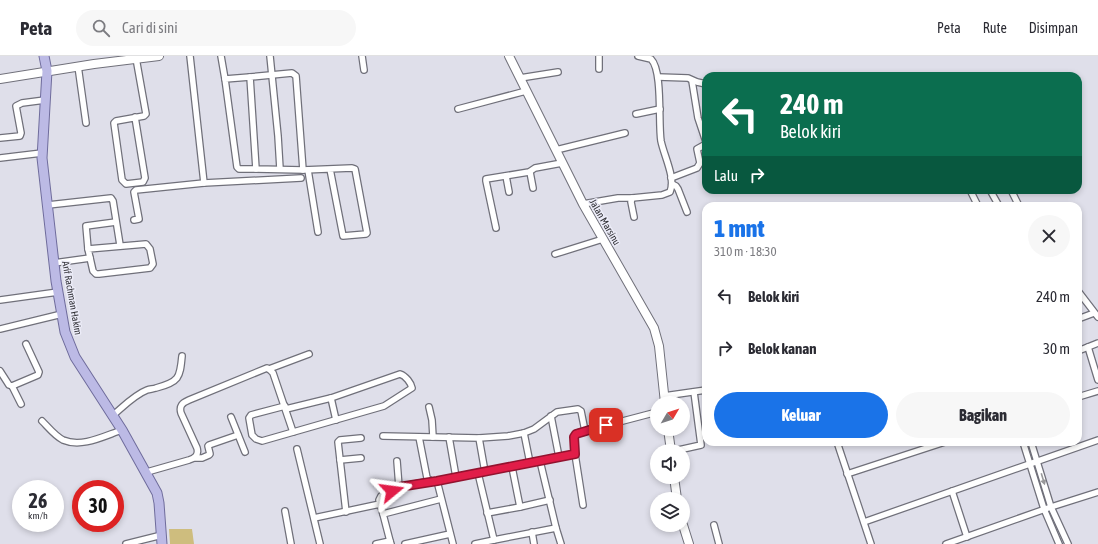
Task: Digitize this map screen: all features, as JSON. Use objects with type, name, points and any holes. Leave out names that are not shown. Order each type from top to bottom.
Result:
[{"type":"main road","name":"Arif Rachman Hakim","points":[[44,56],[46,71],[42,153],[54,263],[66,332],[75,357],[122,430],[158,493],[162,539]]},
{"type":"street","points":[[0,79],[78,66],[159,56]]},
{"type":"street","points":[[190,56],[204,183]]},
{"type":"street","points":[[221,56],[238,169],[305,170],[352,168],[355,169],[366,234],[343,236],[330,169]]},
{"type":"street","points":[[270,56],[280,169]]},
{"type":"street","points":[[362,56],[364,70]]},
{"type":"street","name":"Jalan Marsinu","points":[[510,56],[583,204],[654,328],[659,346],[665,396]]},
{"type":"street","points":[[599,56],[599,69]]},
{"type":"street","points":[[583,204],[618,198],[662,195],[670,192],[671,181],[661,140],[658,77],[653,61],[648,57],[638,56]]},
{"type":"street","points":[[135,117],[145,178],[143,182],[126,184],[122,180],[114,123],[116,121],[146,114],[136,58]]},
{"type":"street","points":[[78,66],[86,123]]},
{"type":"street","points":[[520,78],[558,72]]},
{"type":"street","points":[[224,79],[292,73],[296,76],[305,170],[318,232]]},
{"type":"street","points":[[250,77],[256,169]]},
{"type":"street","points":[[658,77],[688,78],[692,81],[702,83]]},
{"type":"street","points":[[692,81],[698,118],[702,130]]},
{"type":"street","points":[[458,109],[526,91]]},
{"type":"street","points":[[0,138],[20,136],[16,106],[22,103],[45,100]]},
{"type":"street","points":[[636,114],[660,109]]},
{"type":"street","points":[[556,150],[625,133]]},
{"type":"street","points":[[671,181],[697,168],[700,163],[697,149],[702,145]]},
{"type":"street","points":[[0,158],[42,153]]},
{"type":"street","points":[[496,228],[486,181],[487,179],[530,172],[535,168],[562,163]]},
{"type":"street","points":[[530,172],[533,188]]},
{"type":"street","points":[[506,176],[509,192]]},
{"type":"street","points":[[134,220],[139,219],[134,192],[135,190],[204,183],[301,178]]},
{"type":"street","points":[[671,181],[678,189],[686,212]]},
{"type":"street","points":[[48,205],[109,198],[113,201],[120,246]]},
{"type":"street","points":[[632,198],[631,202],[634,217]]},
{"type":"street","points":[[88,249],[148,244],[153,264],[151,267],[147,269],[96,274],[93,270],[88,249],[86,226],[116,222]]},
{"type":"street","points":[[555,254],[603,239]]},
{"type":"street","points":[[54,263],[90,258]]},
{"type":"street","points":[[0,300],[58,292]]},
{"type":"street","points":[[1082,296],[1096,315],[1082,318]]},
{"type":"street","points":[[0,329],[62,314]]},
{"type":"street","points":[[1082,349],[1098,343]]},
{"type":"street","points":[[12,386],[38,375],[39,372],[26,344]]},
{"type":"street","points":[[1088,347],[1098,380]]},
{"type":"street","points":[[196,458],[198,452],[181,413],[180,408],[182,404],[250,375],[309,354]]},
{"type":"street","points":[[112,416],[136,396],[148,390],[175,381],[180,373],[182,356]]},
{"type":"street","points":[[269,369],[273,373],[293,432]]},
{"type":"street","points":[[0,371],[9,385],[12,386],[21,404]]},
{"type":"street","points":[[400,374],[410,383],[412,387],[384,406],[258,441],[252,435],[249,418],[252,415],[285,407],[331,398],[400,374]]},
{"type":"street","points":[[677,396],[702,391]]},
{"type":"street","points":[[1082,396],[1098,391]]},
{"type":"street","points":[[690,447],[701,444],[694,392]]},
{"type":"street","points":[[331,398],[336,420]]},
{"type":"street","points":[[429,407],[432,420],[432,437]]},
{"type":"street","points":[[383,436],[479,438],[508,436],[524,433],[534,429],[557,412],[579,409],[581,411],[585,430]]},
{"type":"street","points":[[583,505],[575,454],[574,437],[577,433],[585,430],[650,414]]},
{"type":"street","points":[[551,416],[559,457]]},
{"type":"street","points":[[231,417],[244,452]]},
{"type":"street","points":[[42,421],[62,440],[76,442],[83,442],[122,430]]},
{"type":"street","points":[[524,433],[530,463]]},
{"type":"street","points":[[146,472],[210,455],[208,446],[238,435]]},
{"type":"street","points":[[420,437],[427,478],[434,481],[441,499],[452,544]]},
{"type":"street","points":[[449,437],[456,478]]},
{"type":"street","points":[[346,512],[338,441],[361,438]]},
{"type":"street","points":[[479,438],[485,472]]},
{"type":"street","points":[[1082,446],[1098,440]]},
{"type":"street","points":[[838,446],[871,544]]},
{"type":"street","points":[[847,474],[933,446]]},
{"type":"street","points":[[1024,446],[1044,509],[1059,544]]},
{"type":"street","points":[[1032,446],[1051,507],[1068,544]]},
{"type":"street","points":[[864,522],[1081,446]]},
{"type":"street","points":[[297,449],[320,544]]},
{"type":"street","points":[[376,544],[390,542],[379,500],[381,496],[399,487],[456,478],[575,454]]},
{"type":"street","points":[[340,460],[361,458]]},
{"type":"street","points":[[397,461],[399,487]]},
{"type":"street","points":[[540,461],[561,544]]},
{"type":"street","points":[[512,467],[520,507]]},
{"type":"street","points":[[478,473],[494,540]]},
{"type":"street","points":[[952,491],[967,537]]},
{"type":"street","points":[[946,544],[1044,509],[1098,492]]},
{"type":"street","points":[[383,514],[441,499]]},
{"type":"street","points":[[487,513],[550,500]]},
{"type":"street","points":[[314,518],[380,504]]},
{"type":"street","points":[[285,511],[291,544]]},
{"type":"street","points":[[714,525],[720,544]]},
{"type":"street","points":[[475,544],[494,540],[504,541],[532,532],[556,528]]},
{"type":"street","points":[[532,532],[534,544]]},
{"type":"street","points":[[685,532],[688,544]]},
{"type":"street","points":[[405,544],[450,534]]},
{"type":"street","points":[[126,544],[162,539]]},
{"type":"shaded area","points":[[169,529],[192,529],[194,544],[170,544]]},
{"type":"route","points":[[392,491],[399,487],[575,454],[574,437],[576,434],[606,425]]}]
